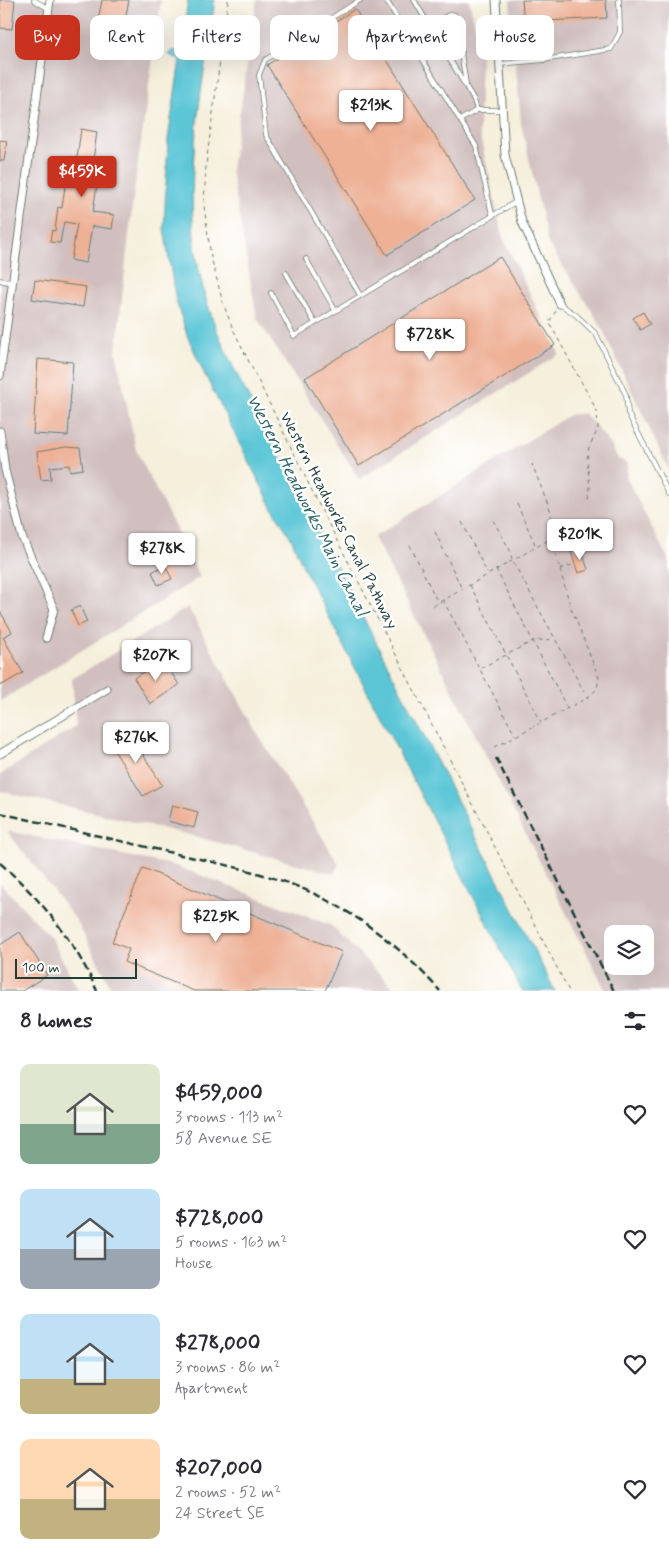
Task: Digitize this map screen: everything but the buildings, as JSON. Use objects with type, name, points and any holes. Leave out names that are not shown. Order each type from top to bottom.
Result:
[{"type":"street","points":[[48,15],[50,0]]},
{"type":"street","points":[[496,0],[505,155],[522,222],[560,304]]},
{"type":"street","points":[[0,376],[42,60]]},
{"type":"street","points":[[0,431],[5,470],[22,537],[54,608],[46,638]]},
{"type":"street","points":[[0,754],[107,689]]},
{"type":"lane","points":[[34,0],[37,4],[49,9]]},
{"type":"lane","points":[[360,0],[265,60],[259,75],[266,135],[360,295]]},
{"type":"lane","points":[[386,0],[476,146],[492,214]]},
{"type":"lane","points":[[414,0],[423,15]]},
{"type":"lane","points":[[554,58],[611,49],[620,32],[619,0]]},
{"type":"lane","points":[[450,60],[474,100],[477,110]]},
{"type":"lane","points":[[462,60],[466,86]]},
{"type":"lane","points":[[500,64],[544,60]]},
{"type":"lane","points":[[460,120],[477,110],[503,110]]},
{"type":"lane","points":[[271,293],[294,336],[516,201]]},
{"type":"lane","points":[[306,259],[335,310]]},
{"type":"lane","points":[[286,273],[315,323]]},
{"type":"lane","points":[[0,280],[12,282]]},
{"type":"lane","points":[[560,304],[576,315],[596,334],[626,395],[628,412],[669,494]]},
{"type":"path","name":"Western Headworks Canal Pathway","points":[[228,0],[206,166],[204,206],[210,257],[222,303],[320,509],[569,991]]},
{"type":"path","points":[[560,304],[549,322],[593,402],[599,421],[587,460],[590,487],[589,499]]},
{"type":"path","points":[[494,747],[587,698],[597,689],[599,678],[570,605],[553,537],[551,512],[532,464]]},
{"type":"path","points":[[517,504],[536,545]]},
{"type":"path","points":[[493,520],[510,550],[512,560],[587,698]]},
{"type":"path","points":[[462,522],[488,574]]},
{"type":"path","points":[[435,532],[462,589]]},
{"type":"path","points":[[433,606],[536,545],[553,537]]},
{"type":"path","points":[[410,545],[438,604]]},
{"type":"path","points":[[560,569],[575,564]]},
{"type":"path","points":[[496,569],[567,708]]},
{"type":"path","points":[[470,585],[541,722]]},
{"type":"path","points":[[443,600],[516,736]]},
{"type":"path","points":[[481,668],[506,653],[533,641],[555,639]]},
{"type":"shaded area","points":[[0,0],[161,0],[159,15],[90,15],[90,60],[153,60],[133,198],[116,352],[136,450],[200,577],[0,701]]},
{"type":"shaded area","points":[[257,0],[469,0],[476,31],[476,60],[481,60],[479,132],[503,238],[559,354],[359,479],[257,318],[231,170],[248,60],[260,60],[260,15],[255,15]]},
{"type":"shaded area","points":[[510,0],[669,0],[669,470],[599,322],[548,243],[521,123],[515,60],[554,60],[554,15],[511,15]]},
{"type":"shaded area","points":[[584,413],[610,443],[618,459],[628,463],[626,477],[669,561],[669,991],[606,991],[374,537],[569,415]]},
{"type":"shaded area","points":[[188,607],[256,731],[339,864],[334,874],[186,834],[0,791],[0,775],[76,726],[72,679]]},
{"type":"shaded area","points":[[7,831],[176,866],[330,925],[397,991],[113,991],[76,920]]},
{"type":"shaded area","points":[[0,883],[51,938],[79,991],[0,991]]},
{"type":"water","points":[[188,0],[215,0],[213,15],[186,15]]},
{"type":"water","points":[[174,51],[174,57],[168,54]]},
{"type":"water","points":[[180,60],[206,60],[194,150],[192,187],[193,225],[197,262],[206,299],[218,334],[312,521],[555,991],[522,991],[305,571],[291,538],[273,509],[204,373],[187,335],[176,301],[164,229],[168,139]]},
{"type":"railway","points":[[496,758],[614,991]]},
{"type":"railway","points":[[0,813],[239,868],[296,886],[332,903],[390,942],[440,991]]},
{"type":"railway","points":[[0,863],[29,891],[56,922],[78,955],[97,991]]},
{"type":"water label","name":"Western Headworks Main Canal","points":[[308,505]]}]
